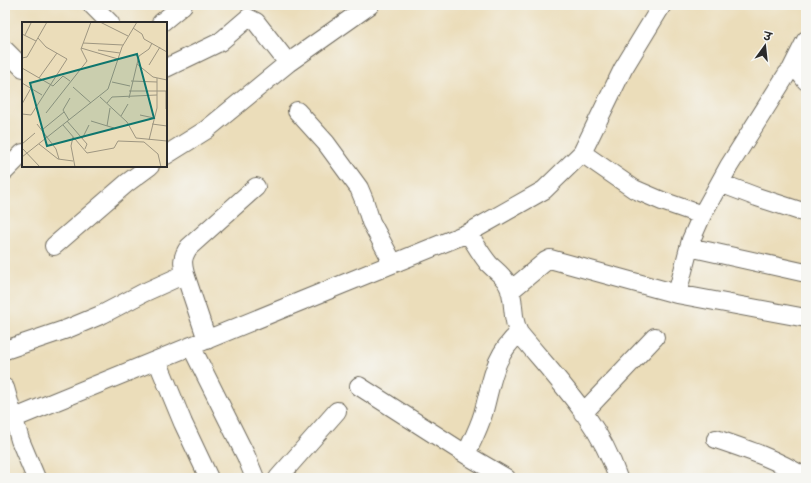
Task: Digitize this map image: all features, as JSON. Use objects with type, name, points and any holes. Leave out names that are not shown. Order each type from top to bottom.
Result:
[{"type":"street","points":[[92,5],[109,22]]},
{"type":"street","points":[[162,22],[182,5]]},
{"type":"street","points":[[167,154],[206,130],[288,63],[370,5]]},
{"type":"street","points":[[9,420],[468,233],[544,190],[582,152],[623,69],[662,5]]},
{"type":"street","points":[[167,68],[220,42],[248,18],[256,22],[288,63]]},
{"type":"street","points":[[677,294],[689,247],[702,215],[733,159],[791,70],[806,40]]},
{"type":"street","points":[[5,50],[22,67]]},
{"type":"street","points":[[791,70],[800,72],[806,81]]},
{"type":"street","points":[[297,111],[326,143],[359,188],[371,222],[393,263]]},
{"type":"street","points":[[582,152],[634,189],[662,202],[702,215]]},
{"type":"street","points":[[5,172],[22,154]]},
{"type":"street","points":[[54,246],[127,183],[149,167]]},
{"type":"street","points":[[720,182],[757,197],[806,213]]},
{"type":"street","points":[[255,478],[199,343],[183,258],[189,247],[256,187]]},
{"type":"street","points":[[468,233],[488,263],[504,280],[510,291],[512,296],[515,324],[520,333],[600,436],[618,478]]},
{"type":"street","points":[[689,247],[806,273]]},
{"type":"street","points":[[510,291],[550,259],[677,294],[806,318]]},
{"type":"street","points":[[5,350],[66,329],[103,314],[143,293],[185,274]]},
{"type":"street","points":[[466,454],[483,415],[497,362],[506,346],[520,333]]},
{"type":"street","points":[[583,413],[655,337]]},
{"type":"street","points":[[158,360],[201,474]]},
{"type":"street","points":[[359,386],[506,478]]},
{"type":"street","points":[[5,388],[9,420],[36,478]]},
{"type":"street","points":[[278,478],[337,411]]},
{"type":"street","points":[[716,439],[770,457],[806,478]]}]
